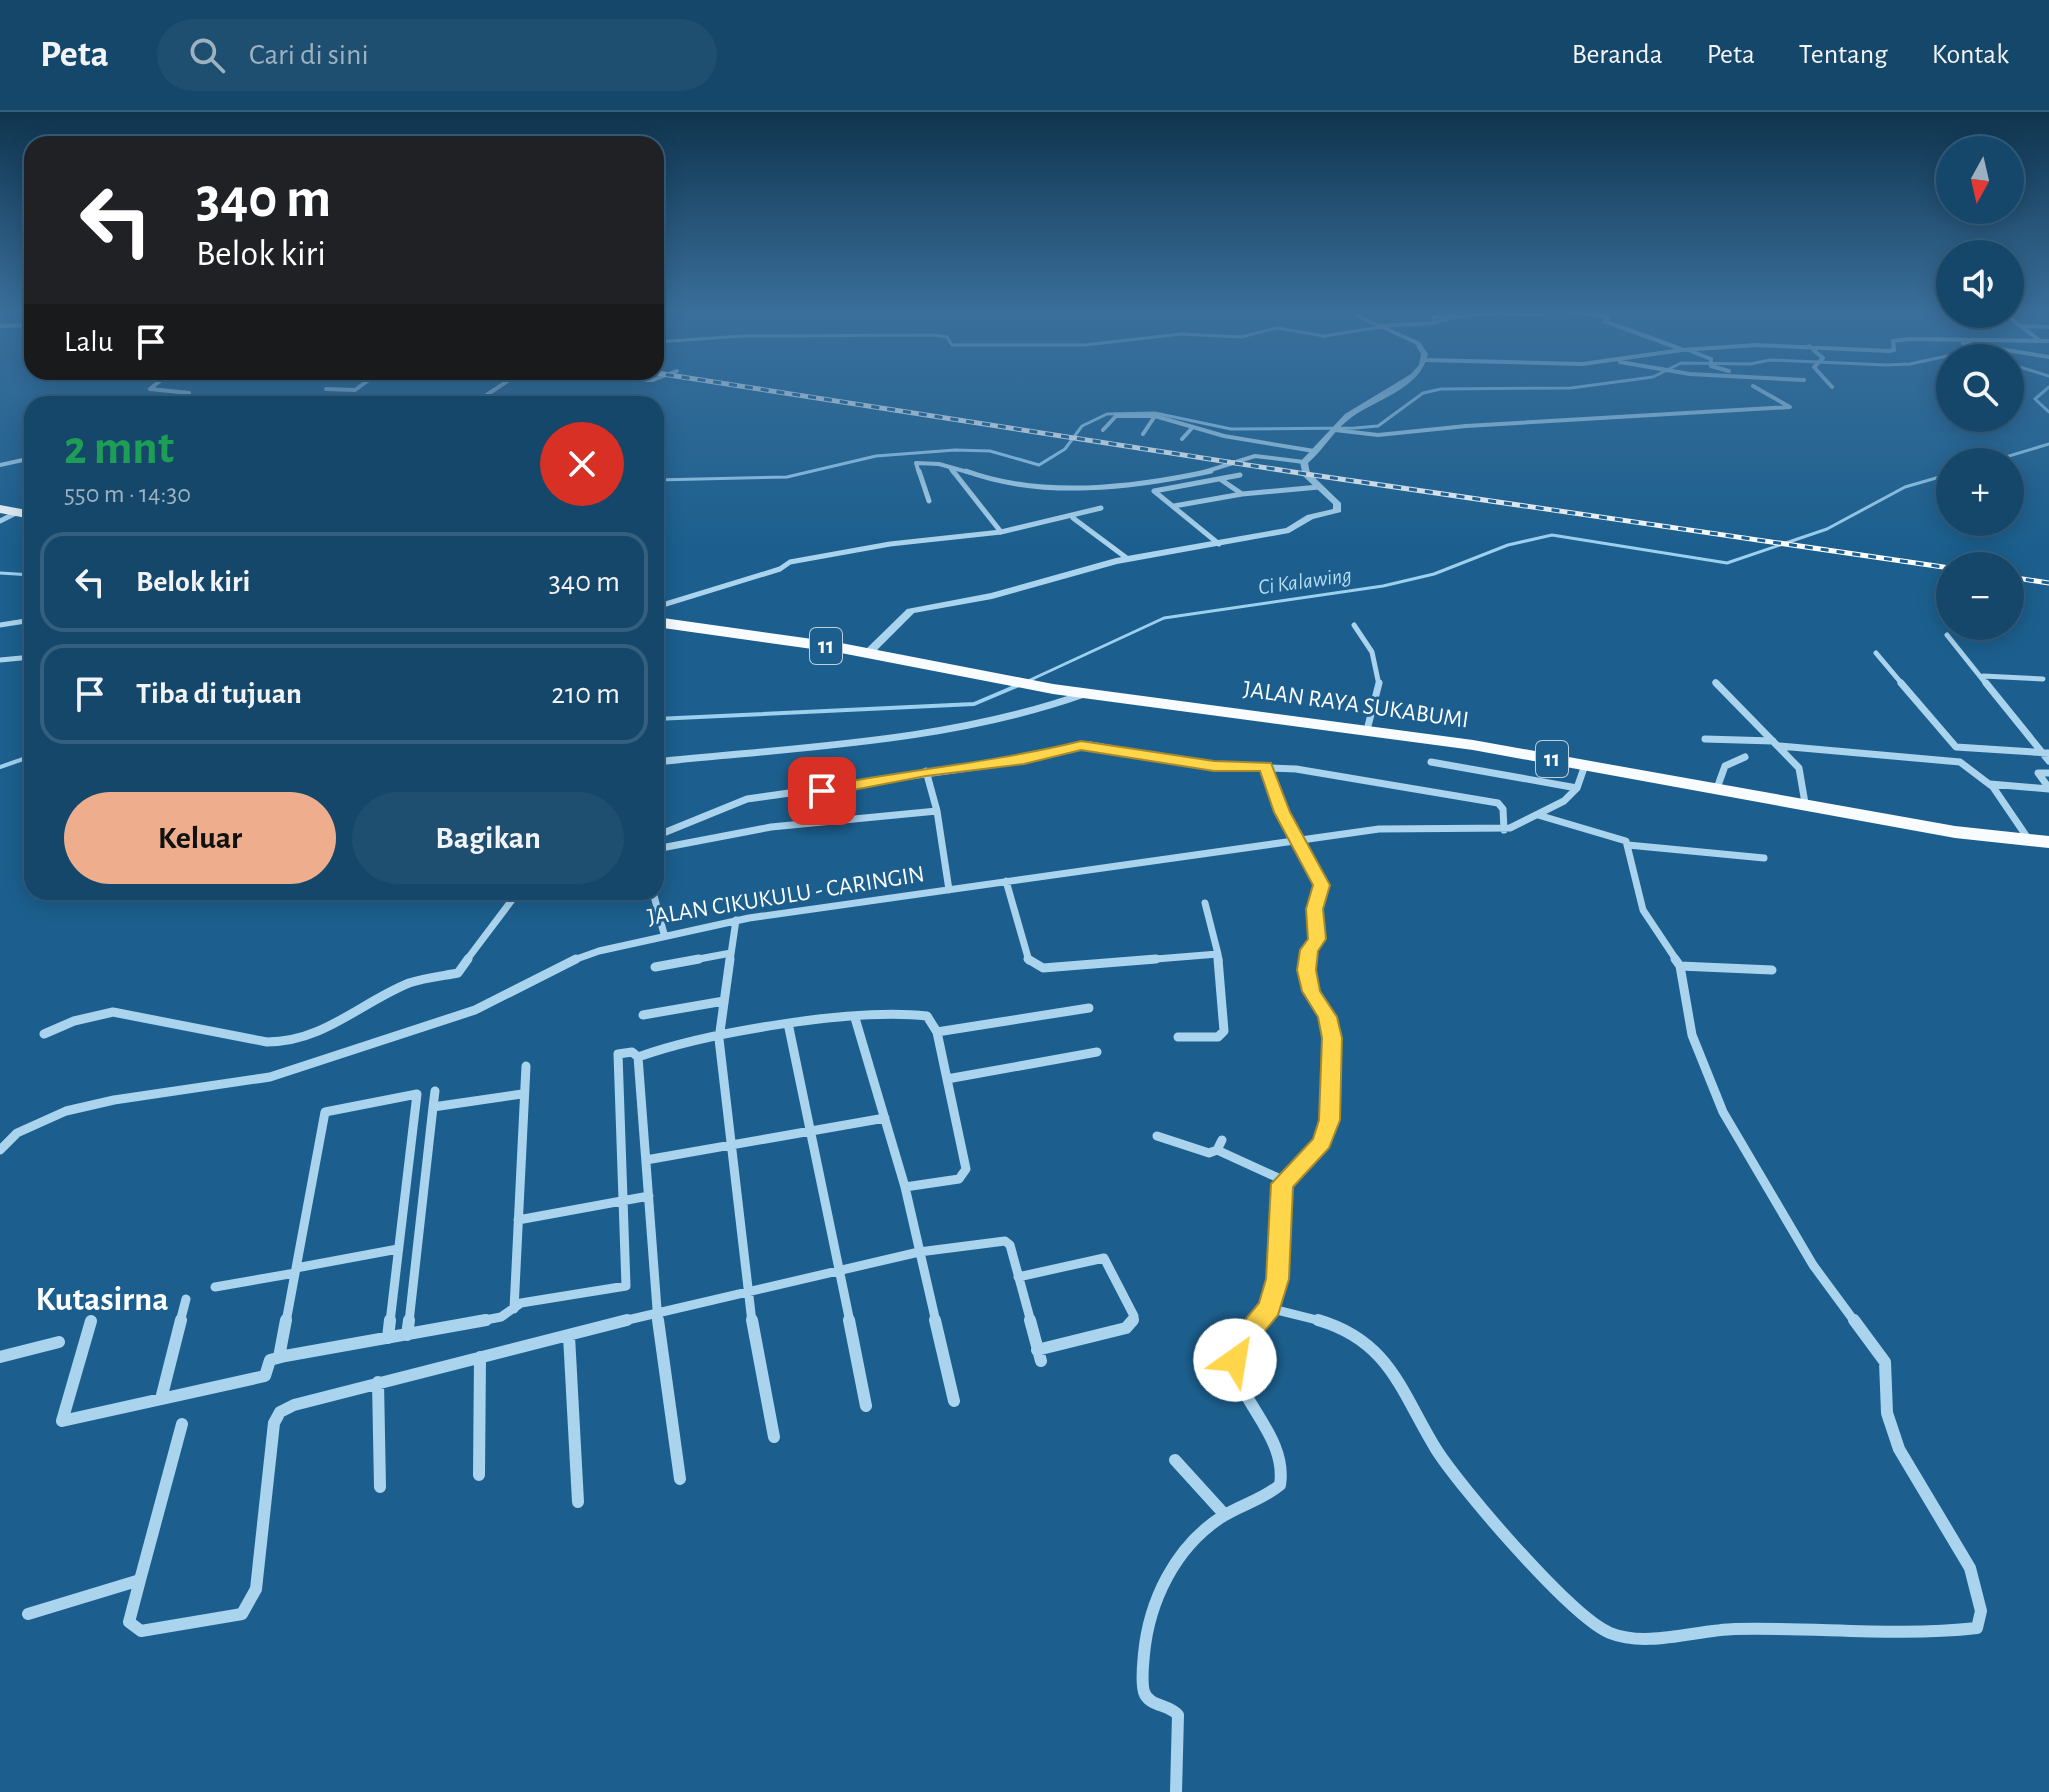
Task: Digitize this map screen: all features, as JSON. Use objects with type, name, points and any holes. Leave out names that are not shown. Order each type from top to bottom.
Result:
[{"type":"highway","points":[[0,509],[24,513]]},
{"type":"highway","name":"JALAN RAYA SUKABUMI","points":[[664,623],[868,653],[1085,694],[1367,730],[1585,765],[1944,830],[2049,842]]},
{"type":"street","points":[[151,388],[189,393],[185,396]]},
{"type":"street","points":[[326,389],[357,388]]},
{"type":"street","points":[[1304,462],[1349,414],[1396,388]]},
{"type":"street","points":[[1335,430],[1378,435],[1466,426],[1790,407],[1757,388]]},
{"type":"street","points":[[1103,430],[1116,416],[1155,416],[1192,428],[1314,451]]},
{"type":"street","points":[[1143,434],[1155,416]]},
{"type":"street","points":[[1182,439],[1192,428]]},
{"type":"street","points":[[929,501],[915,464],[933,461],[980,479],[1026,487],[1140,480],[1248,463],[1255,456],[1304,462]]},
{"type":"street","points":[[0,465],[24,460]]},
{"type":"street","points":[[868,653],[908,612],[992,596],[1128,559],[1294,529],[1310,517],[1338,510],[1337,503],[1306,474],[1304,462]]},
{"type":"street","points":[[951,469],[1001,532]]},
{"type":"street","points":[[1154,491],[1240,475]]},
{"type":"street","points":[[1220,479],[1242,494]]},
{"type":"street","points":[[1140,480],[1219,544]]},
{"type":"street","points":[[1174,506],[1242,494],[1319,487]]},
{"type":"street","points":[[664,605],[780,569],[786,563],[890,544],[1001,532],[1073,518],[1101,508]]},
{"type":"street","points":[[0,521],[24,513]]},
{"type":"street","points":[[1073,518],[1128,559]]},
{"type":"street","points":[[0,625],[24,621]]},
{"type":"street","points":[[1354,625],[1380,669],[1379,698],[1367,730]]},
{"type":"street","points":[[1951,640],[2046,753],[2049,761]]},
{"type":"street","points":[[1876,653],[1956,747],[2046,753]]},
{"type":"street","points":[[0,660],[24,658]]},
{"type":"street","points":[[1983,676],[2043,679]]},
{"type":"street","points":[[1715,682],[1802,773],[1805,803]]},
{"type":"street","points":[[664,761],[886,738],[1027,714],[1085,694]]},
{"type":"street","points":[[1705,739],[1960,762],[1989,784],[2029,840]]},
{"type":"street","points":[[664,833],[747,799],[822,791],[926,771],[1024,760],[1090,745],[1214,766],[1266,766],[1498,803],[1503,809],[1504,830]]},
{"type":"street","points":[[1717,788],[1725,766],[1745,757]]},
{"type":"street","points":[[1431,762],[1577,788],[1585,765]]},
{"type":"street","points":[[1176,1792],[1180,1721],[1173,1709],[1151,1702],[1144,1692],[1150,1627],[1159,1588],[1199,1535],[1225,1515],[1274,1491],[1283,1477],[1277,1449],[1235,1368],[1239,1345],[1269,1308],[1281,1258],[1281,1195],[1285,1181],[1326,1133],[1333,1055],[1327,1017],[1311,991],[1306,970],[1309,950],[1317,939],[1314,909],[1322,885],[1282,812],[1266,766]]},
{"type":"street","points":[[926,771],[937,811],[949,890]]},
{"type":"street","points":[[2049,773],[2038,773],[2049,789]]},
{"type":"street","points":[[1989,784],[2049,789]]},
{"type":"street","name":"JALAN CIKUKULU - CARINGIN","points":[[0,1150],[26,1128],[66,1111],[114,1100],[270,1077],[475,1010],[575,959],[664,934],[736,920],[1404,826],[1504,830],[1564,801],[1577,788]]},
{"type":"street","points":[[664,847],[771,827],[937,811]]},
{"type":"street","points":[[1269,1308],[1334,1323],[1364,1339],[1397,1376],[1430,1440],[1457,1478],[1561,1592],[1588,1619],[1608,1632],[1644,1637],[1731,1629],[1854,1634],[1977,1628],[1982,1619],[1982,1599],[1971,1571],[1889,1428],[1885,1401],[1890,1381],[1885,1362],[1813,1265],[1723,1112],[1692,1035],[1680,966],[1643,910],[1628,845],[1618,836],[1538,815]]},
{"type":"street","points":[[1628,845],[1764,858]]},
{"type":"street","points":[[1006,881],[1027,955],[1037,967],[1218,954]]},
{"type":"street","points":[[44,1034],[74,1021],[113,1012],[267,1042],[307,1039],[410,983],[458,973],[512,900]]},
{"type":"street","points":[[655,900],[664,934]]},
{"type":"street","points":[[1178,1037],[1218,1037],[1224,1031],[1218,954],[1205,903]]},
{"type":"street","points":[[736,920],[719,1039],[747,1292],[774,1437]]},
{"type":"street","points":[[655,967],[731,953]]},
{"type":"street","points":[[1680,966],[1772,970]]},
{"type":"street","points":[[643,1015],[724,1001]]},
{"type":"street","points":[[937,1032],[1089,1008]]},
{"type":"street","points":[[638,1057],[719,1039],[855,1018],[918,1012],[927,1016],[937,1032],[966,1169],[959,1179],[905,1187]]},
{"type":"street","points":[[855,1018],[905,1187],[954,1401]]},
{"type":"street","points":[[789,1028],[807,1131],[841,1270],[866,1406]]},
{"type":"street","points":[[91,1321],[62,1421],[265,1376],[270,1360],[279,1357],[501,1317],[521,1303],[626,1286],[618,1054],[632,1052],[638,1057],[657,1312],[680,1479]]},
{"type":"street","points":[[947,1079],[1097,1052]]},
{"type":"street","points":[[514,1309],[522,1094],[526,1066]]},
{"type":"street","points":[[407,1335],[435,1091]]},
{"type":"street","points":[[279,1357],[325,1112],[417,1094],[388,1338]]},
{"type":"street","points":[[433,1107],[522,1094]]},
{"type":"street","points":[[646,1160],[885,1118]]},
{"type":"street","points":[[1157,1136],[1204,1152],[1219,1145],[1285,1181]]},
{"type":"street","points":[[518,1220],[649,1196]]},
{"type":"street","points":[[182,1424],[129,1622],[141,1631],[242,1614],[249,1607],[256,1589],[274,1423],[280,1412],[294,1405],[657,1312],[919,1252],[1005,1241],[1039,1355],[1126,1328],[1133,1322],[1134,1316],[1108,1260],[1104,1258],[1018,1277]]},
{"type":"street","points":[[215,1287],[398,1253],[416,1254]]},
{"type":"street","points":[[161,1399],[186,1299]]},
{"type":"street","points":[[569,1336],[578,1502]]},
{"type":"street","points":[[0,1357],[59,1342]]},
{"type":"street","points":[[479,1475],[480,1357]]},
{"type":"street","points":[[378,1382],[380,1487]]},
{"type":"street","points":[[1175,1460],[1225,1515]]},
{"type":"street","points":[[28,1614],[140,1580]]},
{"type":"waterway","points":[[664,480],[787,477],[876,456],[955,450],[990,451],[1039,465],[1065,449],[1082,426],[1107,414],[1155,413],[1231,429],[1355,428],[1378,426],[1423,393],[1441,389],[1519,388]]},
{"type":"waterway","points":[[2047,388],[2035,399],[2049,412]]},
{"type":"waterway","name":"Ci Kalawing","points":[[2024,452],[2049,444]]},
{"type":"waterway","name":"Ci Kalawing","points":[[1028,681],[1164,618],[1383,586],[1434,574],[1508,545],[1552,535],[1727,563],[1827,529],[1905,487],[1936,478]]},
{"type":"waterway","points":[[0,573],[24,574]]},
{"type":"waterway","name":"Ci Kalawing","points":[[664,719],[974,704],[1019,685]]},
{"type":"waterway","name":"Ci Kalawing","points":[[0,767],[24,759]]},
{"type":"railway","points":[[755,388],[1306,474],[1936,566]]},
{"type":"railway","points":[[2024,579],[2049,583]]},
{"type":"district","name":"Kutasirna","points":[[102,1300]]},
{"type":"route","points":[[822,791],[926,771],[1024,760],[1081,745],[1214,766],[1266,766],[1282,812],[1322,885],[1314,909],[1317,939],[1309,950],[1306,970],[1311,991],[1327,1017],[1332,1038],[1331,1102],[1330,1120],[1322,1142],[1282,1184],[1282,1245],[1278,1279],[1269,1308],[1239,1345],[1235,1360]]}]
